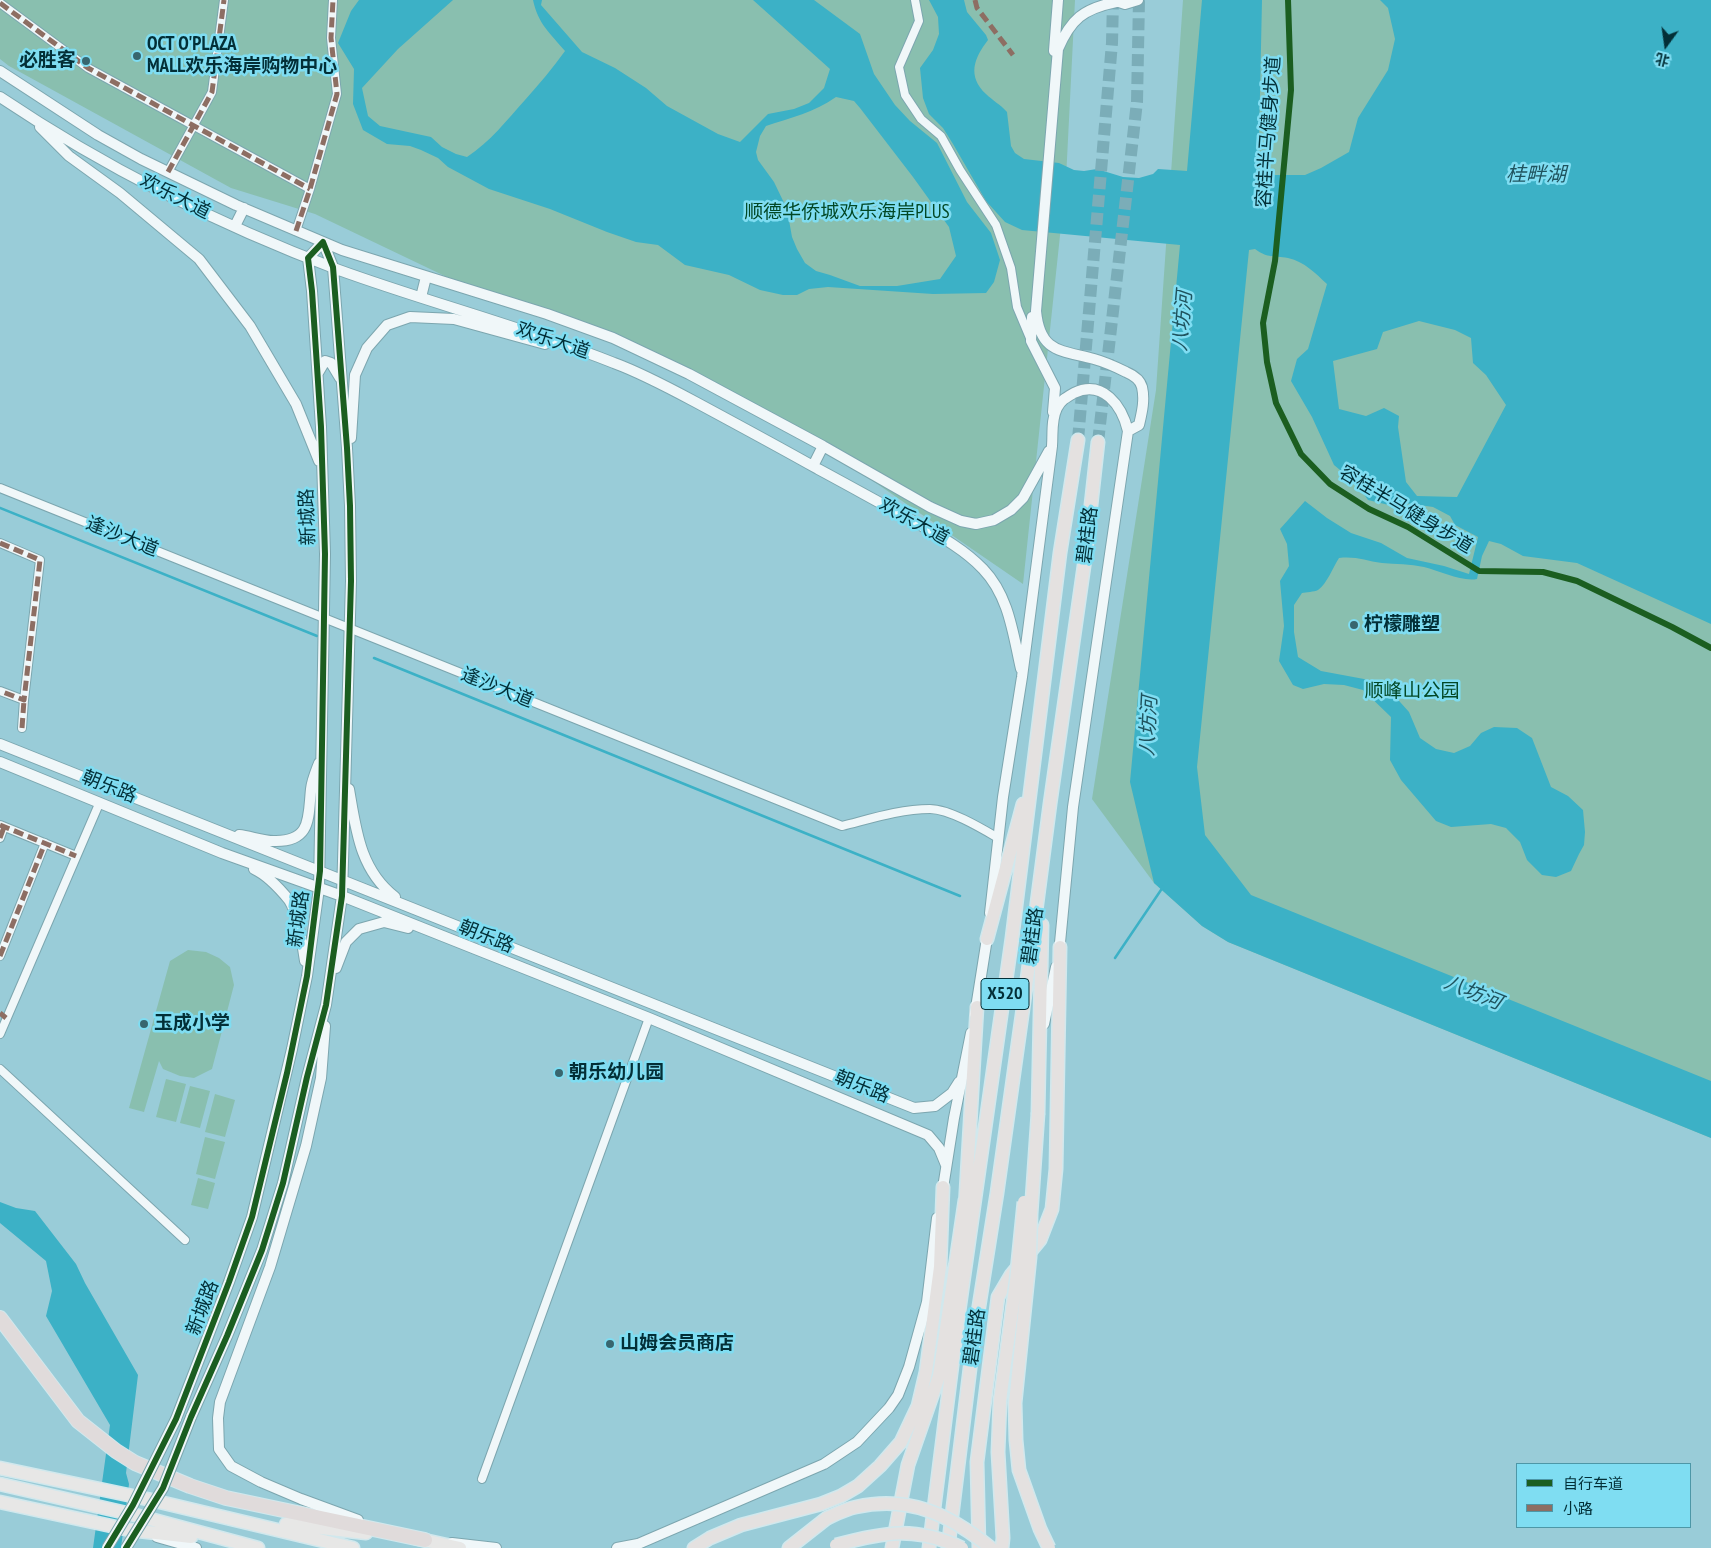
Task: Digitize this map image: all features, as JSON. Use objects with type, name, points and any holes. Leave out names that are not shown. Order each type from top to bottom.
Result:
[{"type":"highway","name":"X520","points":[[929,1548],[993,1080],[1060,552],[1078,440]]},
{"type":"highway","name":"碧桂路","points":[[948,1548],[973,1344],[997,1193],[1085,559],[1098,442]]},
{"type":"highway","points":[[987,939],[1036,753]]},
{"type":"highway","points":[[1042,870],[1040,1042],[1035,1114],[1030,1257],[1015,1403],[1018,1470],[1049,1548]]},
{"type":"highway","points":[[979,1548],[977,1462],[998,1297],[1010,1275],[1040,1240],[1052,1209],[1056,1169],[1060,947]]},
{"type":"highway","points":[[963,1289],[965,1200],[977,1007]]},
{"type":"highway","points":[[1002,1548],[998,1452],[1000,1401],[1035,1114]]},
{"type":"highway","points":[[694,1548],[710,1538],[741,1525],[821,1504],[841,1496],[858,1486],[880,1466],[900,1442],[918,1406],[926,1364],[940,1267],[943,1186]]},
{"type":"highway","points":[[892,1548],[908,1464],[939,1376],[965,1200]]},
{"type":"highway","points":[[0,1318],[78,1421],[116,1452],[158,1473],[226,1498],[425,1540]]},
{"type":"highway","points":[[788,1548],[827,1518],[854,1507],[881,1503],[922,1507],[944,1516],[968,1530],[991,1548]]},
{"type":"highway","points":[[831,1546],[888,1533],[905,1533],[936,1537],[962,1548]]},
{"type":"main road","points":[[0,1468],[147,1499],[353,1548]]},
{"type":"main road","points":[[0,1484],[135,1515],[258,1548]]},
{"type":"main road","points":[[0,1502],[130,1530],[233,1542]]},
{"type":"main road","points":[[229,1518],[425,1540],[460,1548]]},
{"type":"street","points":[[296,231],[337,94],[331,38],[333,0]]},
{"type":"street","points":[[617,1548],[638,1544],[810,1471],[857,1442],[889,1408],[898,1395],[909,1367],[927,1302],[935,1233],[946,1166],[977,1007],[987,939],[998,838],[1022,677],[1052,446],[1055,388],[1031,341],[1017,307],[1011,268],[996,225],[960,170],[941,136],[921,119],[905,95],[899,68],[918,21],[914,0]]},
{"type":"street","points":[[1031,341],[1052,100],[1058,0]]},
{"type":"street","points":[[1052,100],[1058,49],[1066,31],[1078,18],[1097,6],[1114,1],[1125,4],[1138,0]]},
{"type":"street","points":[[168,172],[212,92],[221,2]]},
{"type":"street","points":[[0,3],[88,68],[310,189]]},
{"type":"street","name":"欢乐大道","points":[[0,71],[98,135],[168,172],[244,208],[324,242],[426,277],[547,314],[613,338],[689,374],[937,510],[961,521],[976,524],[994,520],[1010,510],[1023,498],[1052,446]]},
{"type":"street","name":"欢乐大道","points":[[0,97],[28,116],[145,183],[308,258],[601,357],[669,388],[959,548],[984,570],[998,590],[1009,615],[1022,677]]},
{"type":"street","points":[[28,116],[69,156],[120,193],[199,259],[250,326],[296,404],[322,468]]},
{"type":"street","points":[[235,226],[244,208]]},
{"type":"street","points":[[308,258],[324,242]]},
{"type":"street","name":"新城路","points":[[126,1548],[162,1488],[262,1250],[283,1183],[306,1077],[327,998],[342,896],[351,581],[348,478],[333,267],[324,242]]},
{"type":"street","name":"新城路","points":[[107,1548],[133,1505],[176,1419],[252,1217],[287,1073],[307,976],[320,871],[324,554],[318,373],[308,258]]},
{"type":"street","points":[[421,297],[426,277]]},
{"type":"street","points":[[1035,295],[1038,326],[1051,347],[1071,355],[1094,359],[1112,365],[1135,377],[1142,385],[1144,404],[1139,425],[1128,431]]},
{"type":"street","points":[[348,478],[355,375],[367,348],[387,326],[410,317],[454,319],[601,357]]},
{"type":"street","points":[[318,373],[325,361],[331,362],[342,381]]},
{"type":"street","points":[[1040,1042],[1060,947],[1073,807],[1128,431],[1125,418],[1112,398],[1098,390],[1087,389],[1068,396],[1061,401],[1053,418]]},
{"type":"street","points":[[813,466],[823,446]]},
{"type":"street","name":"逢沙大道","points":[[0,488],[842,826],[894,813],[931,809],[965,819],[998,838]]},
{"type":"street","points":[[0,543],[40,560],[22,728]]},
{"type":"street","points":[[0,691],[24,700]]},
{"type":"street","name":"朝乐路","points":[[0,744],[914,1108],[935,1106],[952,1093],[962,1077]]},
{"type":"street","points":[[223,834],[272,841],[297,836],[309,820],[311,788],[321,755]]},
{"type":"street","name":"朝乐路","points":[[0,762],[222,853],[342,896],[649,1018],[928,1135],[940,1148],[946,1166]]},
{"type":"street","points":[[345,766],[359,844],[368,866],[383,888],[405,905]]},
{"type":"street","points":[[0,1034],[3,1016],[99,804]]},
{"type":"street","points":[[0,838],[2,826],[76,856]]},
{"type":"street","points":[[0,956],[45,843]]},
{"type":"street","points":[[222,853],[263,873],[290,902],[302,939],[307,976]]},
{"type":"street","points":[[446,937],[384,922],[359,928],[346,942],[327,998],[321,1078],[306,1146],[270,1267],[220,1402],[218,1418],[219,1449],[231,1466],[261,1482],[340,1515],[425,1540],[496,1548]]},
{"type":"street","points":[[482,1479],[649,1018]]},
{"type":"street","points":[[0,1069],[184,1240]]},
{"type":"street","points":[[877,1114],[894,1116],[898,1112],[897,1107],[883,1096]]},
{"type":"street","points":[[130,1530],[196,1548]]},
{"type":"green space","name":"顺德华侨城欢乐海岸PLUS","points":[[0,0],[1075,0],[1066,179],[1023,584],[784,420],[610,332],[451,279],[315,214],[231,188],[9,66],[0,59]]},
{"type":"green space","name":"顺峰山公园","points":[[1183,0],[1711,0],[1711,1138],[1228,942],[1202,926],[1154,883],[1092,799],[1156,390]]},
{"type":"green space","points":[[188,950],[206,952],[219,958],[230,967],[234,985],[212,1069],[194,1078],[180,1076],[163,1069],[159,1061],[144,1112],[129,1108],[170,961]]},
{"type":"green space","points":[[166,1079],[186,1084],[176,1122],[156,1117]]},
{"type":"green space","points":[[190,1086],[210,1091],[200,1128],[180,1123]]},
{"type":"green space","points":[[215,1094],[235,1100],[225,1137],[205,1132]]},
{"type":"green space","points":[[205,1137],[225,1142],[215,1179],[196,1174]]},
{"type":"green space","points":[[198,1178],[215,1183],[208,1209],[191,1205]]},
{"type":"water","points":[[359,0],[453,0],[398,49],[362,88],[368,116],[380,126],[431,137],[442,147],[467,157],[498,130],[541,82],[565,51],[541,22],[533,0],[542,0],[541,5],[582,52],[615,68],[646,88],[667,106],[718,134],[740,142],[768,114],[794,109],[809,103],[824,88],[830,69],[753,0],[814,0],[860,34],[874,74],[895,105],[910,121],[937,143],[967,202],[991,233],[1000,260],[994,282],[986,293],[933,294],[828,287],[809,289],[797,295],[783,295],[760,290],[729,275],[685,265],[658,245],[636,242],[550,209],[489,189],[448,167],[438,158],[421,150],[410,146],[387,144],[363,130],[353,104],[354,69],[338,43],[351,11]],"holes":[[[836,97],[854,101],[949,227],[956,256],[940,279],[897,286],[860,286],[816,271],[805,263],[797,249],[792,237],[787,209],[774,182],[758,160],[756,152],[760,136],[766,126],[811,111]]]},
{"type":"water","points":[[929,0],[964,0],[967,12],[986,35],[988,40],[976,60],[976,80],[988,96],[1007,112],[1011,146],[1015,153],[1024,159],[1059,163],[1074,170],[1097,169],[1123,177],[1139,178],[1153,174],[1158,169],[1187,171],[1202,0],[1262,0],[1259,140],[1256,177],[1258,177],[1305,175],[1349,152],[1358,118],[1388,70],[1395,39],[1388,8],[1380,0],[1711,0],[1711,624],[1577,563],[1523,556],[1501,544],[1489,541],[1482,556],[1477,579],[1458,578],[1419,566],[1382,563],[1356,558],[1339,558],[1321,587],[1316,591],[1302,593],[1294,605],[1294,632],[1298,657],[1321,671],[1364,679],[1392,693],[1409,712],[1420,738],[1436,749],[1454,753],[1470,746],[1481,733],[1494,727],[1517,728],[1532,738],[1551,787],[1568,796],[1583,810],[1584,845],[1571,871],[1556,877],[1542,875],[1527,860],[1520,842],[1506,828],[1491,824],[1451,827],[1436,821],[1401,780],[1390,760],[1391,717],[1363,690],[1344,685],[1324,684],[1303,689],[1293,685],[1279,661],[1284,626],[1280,581],[1289,566],[1287,544],[1280,529],[1305,501],[1351,533],[1381,543],[1407,558],[1469,574],[1478,537],[1455,525],[1450,516],[1433,507],[1405,503],[1397,507],[1368,500],[1357,484],[1334,465],[1312,417],[1291,381],[1297,359],[1308,349],[1327,284],[1300,262],[1268,255],[1255,249],[1249,250],[1197,767],[1205,835],[1251,895],[1711,1081],[1711,1138],[1228,942],[1202,926],[1154,883],[1130,782],[1180,245],[1022,230],[1005,222],[986,201],[943,128],[929,114],[923,98],[920,68],[933,50],[939,34],[938,17]],"holes":[[[1419,321],[1455,330],[1471,338],[1473,363],[1486,375],[1506,405],[1457,497],[1417,496],[1406,482],[1398,427],[1399,416],[1384,408],[1366,416],[1339,409],[1333,361],[1377,349],[1383,332]]]},
{"type":"water","points":[[0,1202],[16,1208],[35,1211],[76,1264],[138,1375],[126,1473],[129,1484],[121,1548],[93,1548],[110,1425],[46,1316],[52,1291],[46,1261],[0,1223]]},
{"type":"waterway","points":[[0,508],[317,636]]},
{"type":"waterway","points":[[374,658],[960,896]]},
{"type":"waterway","points":[[1115,958],[1163,887]]},
{"type":"tunnel","points":[[1078,440],[1112,43],[1113,0]]},
{"type":"tunnel","points":[[1098,442],[1137,102],[1139,0]]},
{"type":"marked path","points":[[168,172],[212,92],[224,0]]},
{"type":"marked path","points":[[296,231],[337,94],[331,38],[333,0]]},
{"type":"marked path","points":[[975,0],[977,8],[1013,55]]},
{"type":"marked path","points":[[0,3],[88,68],[310,189]]},
{"type":"marked path","points":[[0,543],[40,560],[24,700],[0,691]]},
{"type":"marked path","points":[[22,728],[24,700]]},
{"type":"marked path","points":[[0,825],[76,856]]},
{"type":"marked path","points":[[0,838],[4,827]]},
{"type":"marked path","points":[[0,956],[45,843]]},
{"type":"marked path","points":[[0,1013],[6,1018]]},
{"type":"cycle path","name":"容桂半马健身步道","points":[[1288,0],[1291,90],[1275,261],[1263,323],[1267,362],[1276,403],[1301,454],[1330,484],[1369,509],[1408,527],[1479,571],[1543,572],[1577,581],[1711,648]]},
{"type":"cycle path","points":[[107,1548],[133,1505],[176,1419],[252,1217],[287,1073],[307,976],[320,871],[325,554],[321,427],[308,258],[323,242],[333,267],[347,448],[351,581],[342,896],[326,1005],[307,1077],[283,1183],[262,1250],[163,1488],[126,1548]]},
{"type":"place","name":"OCT O'PLAZA MALL欢乐海岸购物中心","points":[[137,56]]},
{"type":"place","name":"必胜客","points":[[86,61]]},
{"type":"place","name":"柠檬雕塑","points":[[1354,625]]},
{"type":"place","name":"玉成小学","points":[[144,1024]]},
{"type":"place","name":"朝乐幼儿园","points":[[559,1073]]},
{"type":"place","name":"山姆会员商店","points":[[610,1344]]},
{"type":"water label","name":"桂畔湖","points":[[1536,175]]},
{"type":"water label","name":"八坊河","points":[[1183,321]]},
{"type":"water label","name":"八坊河","points":[[1149,726]]},
{"type":"water label","name":"八坊河","points":[[1473,993]]}]
